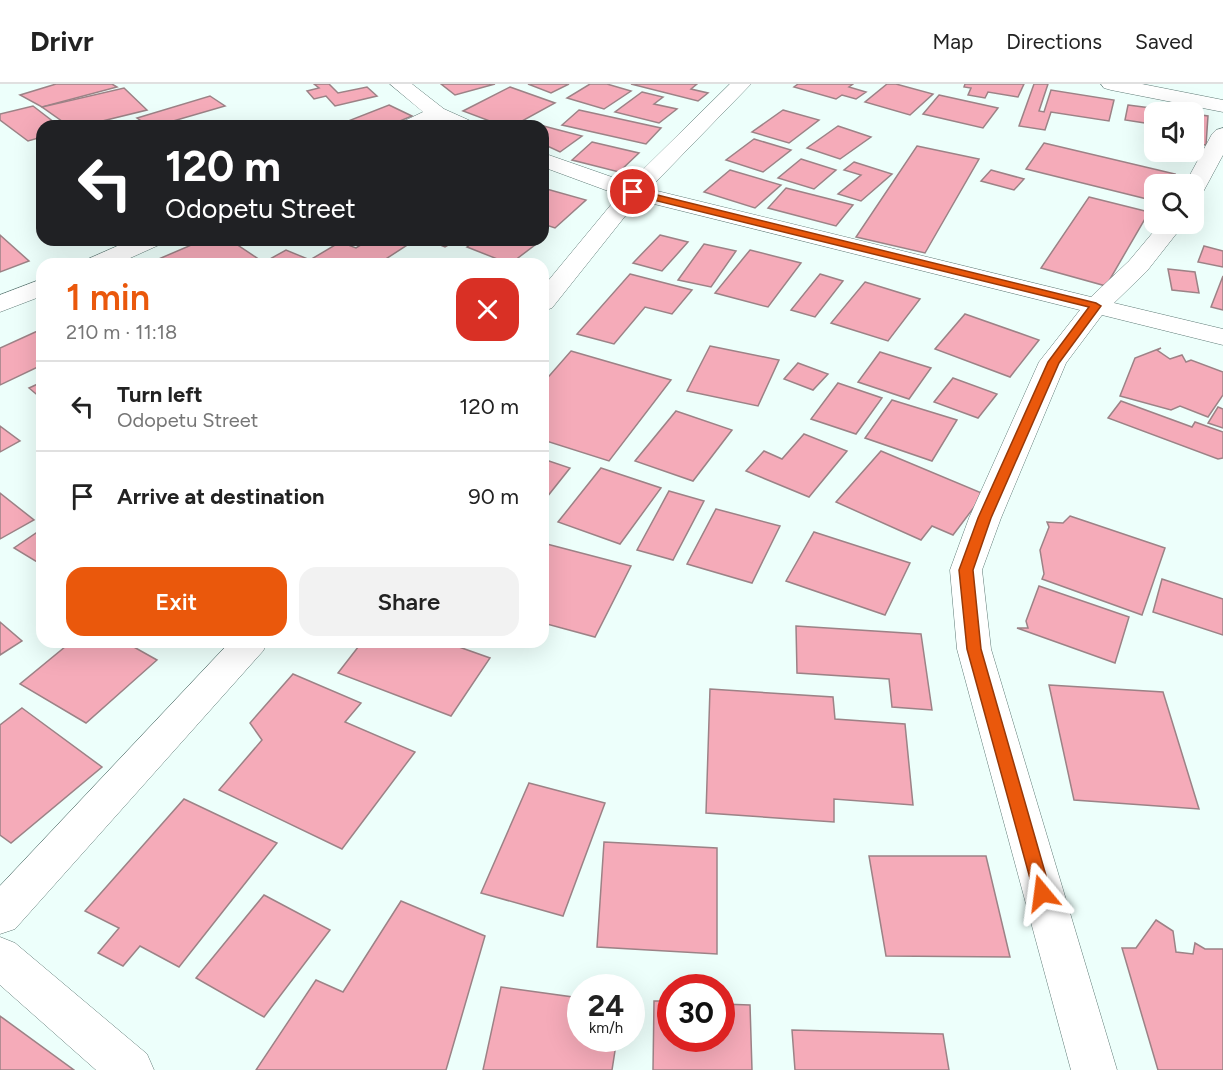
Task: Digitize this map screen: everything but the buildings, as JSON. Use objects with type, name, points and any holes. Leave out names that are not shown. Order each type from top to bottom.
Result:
[{"type":"street","points":[[400,84],[437,114],[452,120]]},
{"type":"street","points":[[549,296],[633,192],[741,84]]},
{"type":"street","points":[[1111,84],[1223,106]]},
{"type":"street","points":[[423,120],[437,114]]},
{"type":"street","points":[[1202,174],[1223,134]]},
{"type":"street","points":[[549,162],[633,192],[1223,337]]},
{"type":"street","points":[[1094,1070],[974,649],[966,570],[985,518],[1053,362],[1096,306],[1138,266],[1164,234]]},
{"type":"street","points":[[110,258],[138,246]]},
{"type":"street","points":[[0,304],[36,289]]},
{"type":"street","points":[[0,915],[245,648]]},
{"type":"street","points":[[0,957],[131,1070]]},
{"type":"route","points":[[633,192],[1096,306],[1053,362],[985,518],[966,570],[974,649],[1042,893]]}]
